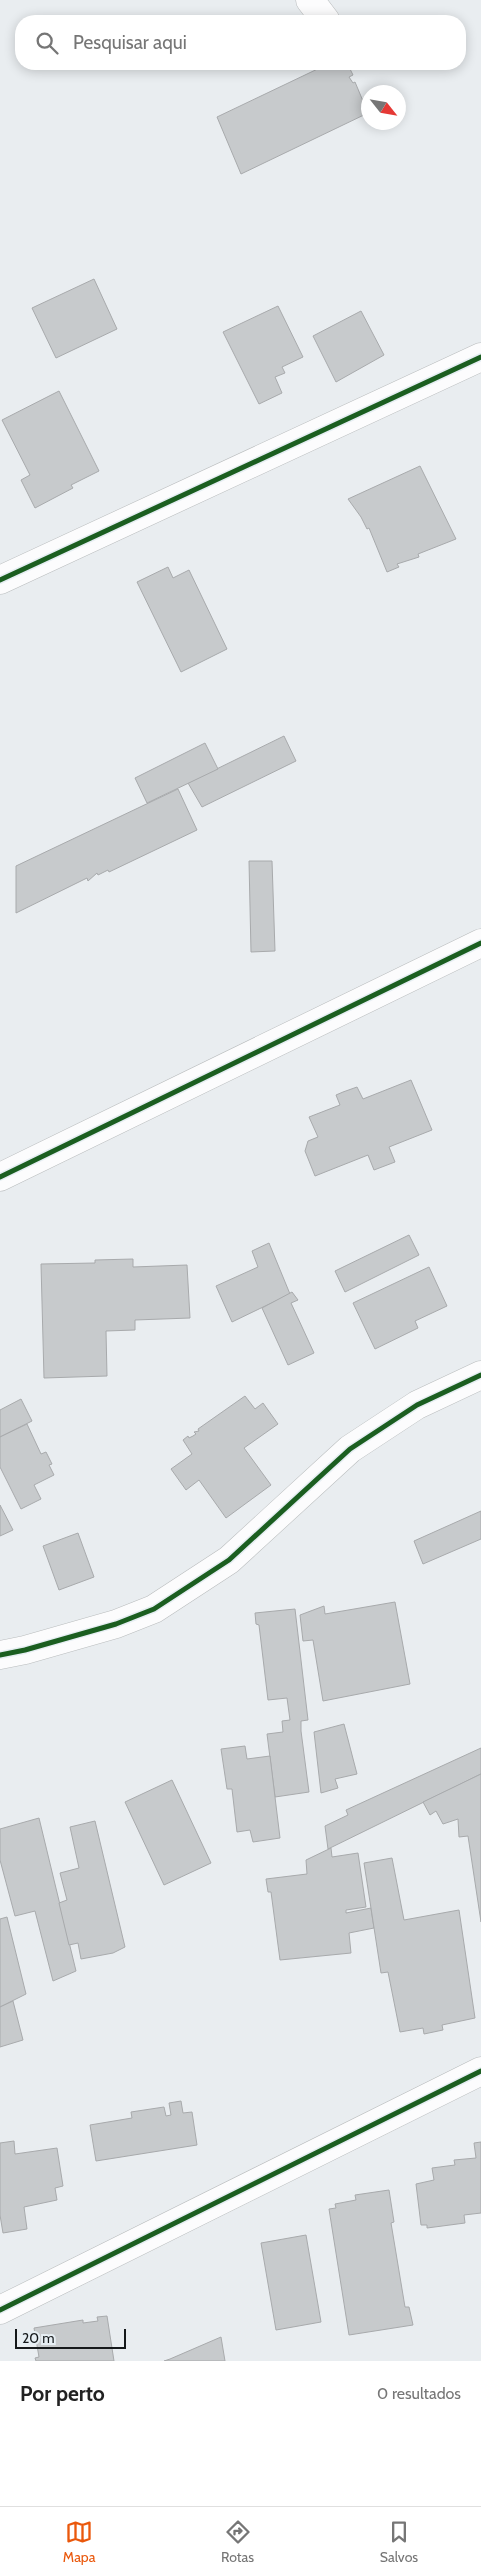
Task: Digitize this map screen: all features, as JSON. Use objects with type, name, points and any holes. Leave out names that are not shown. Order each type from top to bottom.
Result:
[{"type":"street","points":[[310,0],[321,15]]},
{"type":"street","points":[[0,580],[481,357]]},
{"type":"street","points":[[0,1177],[481,943]]},
{"type":"street","points":[[0,1655],[25,1650],[116,1624],[154,1609],[229,1560],[350,1449],[417,1405],[481,1375]]},
{"type":"street","points":[[0,2310],[481,2071]]},
{"type":"building","points":[[315,70],[350,70],[353,75],[349,77],[353,83],[355,82],[361,96],[361,116],[241,174],[217,117]]},
{"type":"building","points":[[94,279],[117,329],[56,358],[32,308]]},
{"type":"building","points":[[278,306],[303,357],[282,367],[285,373],[275,377],[282,393],[259,404],[223,332]]},
{"type":"building","points":[[361,311],[384,355],[336,382],[313,336]]},
{"type":"building","points":[[59,391],[99,471],[71,485],[73,488],[35,508],[21,480],[30,475],[2,420]]},
{"type":"building","points":[[420,466],[456,539],[418,554],[419,557],[397,564],[399,567],[387,572],[369,528],[367,529],[348,499]]},
{"type":"building","points":[[168,567],[173,578],[189,570],[227,649],[181,672],[137,582]]},
{"type":"building","points":[[284,736],[296,761],[202,807],[188,783]]},
{"type":"building","points":[[205,743],[218,769],[147,803],[135,778]]},
{"type":"building","points":[[178,789],[197,830],[109,872],[108,870],[98,875],[97,873],[88,881],[87,878],[16,913],[16,866]]},
{"type":"building","points":[[249,861],[272,861],[275,951],[251,952]]},
{"type":"building","points":[[411,1080],[432,1130],[389,1147],[395,1162],[374,1170],[368,1155],[315,1176],[305,1151],[308,1141],[318,1137],[309,1117],[340,1105],[336,1095],[343,1092],[357,1087],[363,1099]]},
{"type":"building","points":[[409,1235],[419,1255],[345,1292],[335,1271]]},
{"type":"building","points":[[269,1243],[290,1294],[232,1322],[216,1286],[258,1267],[252,1251]]},
{"type":"building","points":[[133,1259],[133,1267],[187,1265],[190,1318],[135,1320],[135,1330],[106,1331],[107,1376],[44,1378],[41,1264],[95,1263],[95,1260]]},
{"type":"building","points":[[429,1267],[447,1306],[415,1321],[418,1328],[375,1349],[353,1303]]},
{"type":"building","points":[[292,1292],[298,1300],[291,1303],[314,1353],[288,1365],[262,1308]]},
{"type":"building","points":[[245,1396],[255,1409],[263,1403],[278,1424],[244,1448],[271,1485],[226,1518],[199,1480],[186,1490],[171,1469],[192,1454],[183,1440],[188,1436],[189,1438],[196,1434],[194,1432],[199,1431],[198,1429]]},
{"type":"building","points":[[21,1399],[32,1421],[0,1437],[0,1410]]},
{"type":"building","points":[[27,1424],[41,1454],[46,1452],[52,1464],[49,1465],[54,1475],[34,1485],[41,1499],[21,1509],[0,1467],[0,1437]]},
{"type":"building","points":[[0,1505],[13,1530],[0,1536]]},
{"type":"building","points":[[481,1511],[481,1539],[423,1564],[414,1541]]},
{"type":"building","points":[[78,1533],[94,1577],[59,1590],[43,1546]]},
{"type":"building","points":[[395,1602],[410,1684],[323,1701],[313,1640],[303,1641],[300,1615],[324,1606],[325,1614]]},
{"type":"building","points":[[295,1609],[308,1720],[301,1721],[301,1731],[309,1792],[275,1797],[267,1734],[283,1732],[282,1721],[290,1720],[287,1698],[268,1700],[259,1625],[256,1624],[255,1613]]},
{"type":"building","points":[[344,1724],[357,1774],[335,1779],[338,1788],[321,1793],[314,1732]]},
{"type":"building","points":[[245,1746],[247,1759],[270,1756],[280,1838],[253,1842],[250,1830],[237,1832],[232,1789],[227,1789],[221,1749]]},
{"type":"building","points":[[481,1748],[481,1774],[328,1849],[325,1826],[348,1815],[346,1810]]},
{"type":"building","points":[[481,1774],[481,1922],[468,1836],[459,1837],[458,1819],[443,1824],[436,1811],[430,1815],[423,1802]]},
{"type":"building","points":[[172,1780],[211,1863],[164,1885],[125,1802]]},
{"type":"building","points":[[39,1818],[76,1971],[53,1981],[35,1911],[15,1916],[0,1860],[0,1829]]},
{"type":"building","points":[[95,1821],[125,1947],[113,1953],[81,1959],[78,1943],[69,1945],[59,1903],[67,1900],[60,1873],[79,1868],[70,1827]]},
{"type":"building","points":[[331,1848],[332,1857],[358,1853],[366,1907],[346,1910],[346,1913],[371,1908],[374,1928],[349,1933],[351,1953],[280,1960],[271,1892],[268,1892],[266,1879],[307,1874],[306,1860]]},
{"type":"building","points":[[392,1858],[404,1920],[459,1910],[475,2018],[442,2025],[443,2030],[424,2034],[423,2028],[400,2032],[388,1972],[381,1973],[364,1863]]},
{"type":"building","points":[[7,1917],[26,1994],[0,2007],[0,1919]]},
{"type":"building","points":[[13,2001],[23,2040],[0,2047],[0,2007]]},
{"type":"building","points":[[181,2101],[183,2113],[192,2112],[197,2145],[96,2161],[90,2125],[132,2118],[131,2112],[164,2107],[166,2116],[171,2115],[169,2103]]},
{"type":"building","points":[[14,2141],[15,2154],[57,2148],[63,2186],[55,2188],[57,2200],[24,2207],[27,2229],[3,2233],[0,2215],[0,2143]]},
{"type":"building","points":[[481,2142],[481,2213],[464,2215],[465,2223],[427,2228],[427,2225],[421,2225],[416,2184],[434,2180],[432,2168],[455,2165],[454,2160],[476,2158],[474,2143]]},
{"type":"building","points":[[389,2190],[394,2222],[391,2223],[405,2307],[409,2307],[413,2325],[349,2335],[329,2209],[336,2208],[335,2204],[356,2200],[355,2195]]},
{"type":"building","points":[[306,2235],[321,2322],[276,2330],[261,2243]]},
{"type":"building","points":[[107,2316],[114,2361],[36,2361],[35,2358],[39,2357],[34,2328],[83,2320],[83,2323],[98,2321],[97,2317]]},
{"type":"building","points":[[221,2337],[225,2361],[164,2361],[170,2359]]},
{"type":"cycle path","points":[[0,580],[481,357]]},
{"type":"cycle path","points":[[0,1177],[481,943]]},
{"type":"cycle path","points":[[0,1655],[25,1650],[116,1624],[154,1609],[229,1560],[350,1449],[417,1405],[481,1375]]},
{"type":"cycle path","points":[[0,2310],[481,2071]]}]
